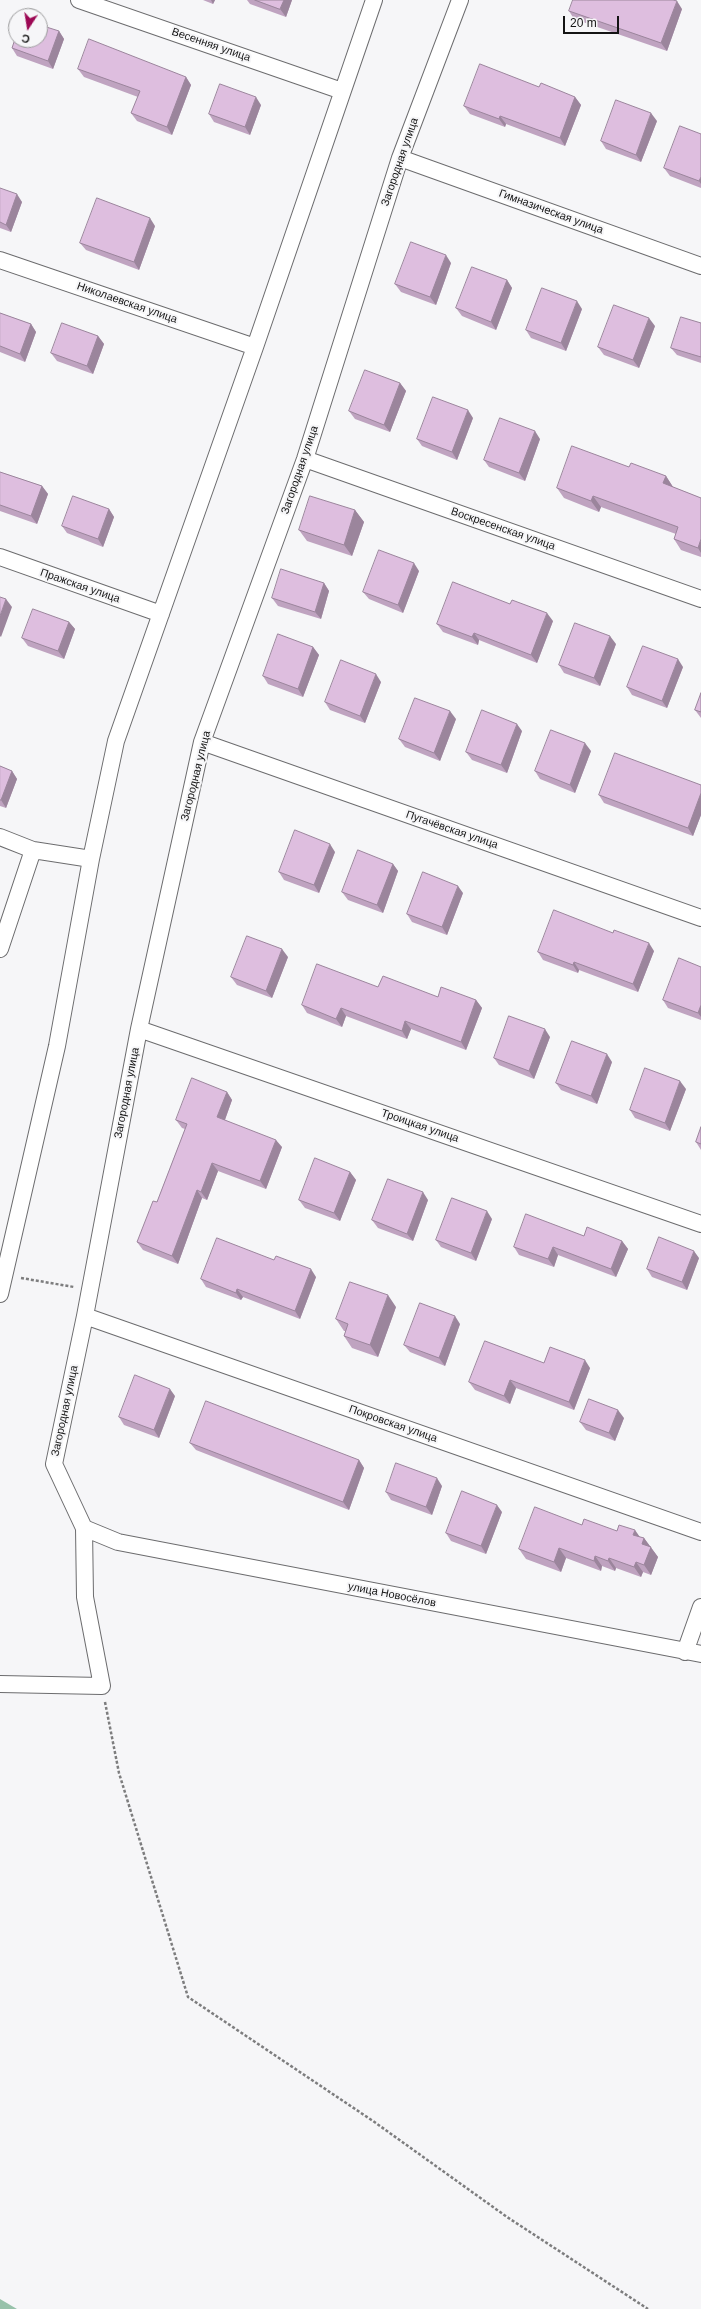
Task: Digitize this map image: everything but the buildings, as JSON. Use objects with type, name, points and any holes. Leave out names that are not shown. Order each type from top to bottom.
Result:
[{"type":"street","name":"Весенняя улица","points":[[79,0],[342,91]]},
{"type":"street","points":[[0,1294],[5,1275],[7,1238],[57,1046],[91,859],[116,741],[255,347],[374,0]]},
{"type":"street","name":"Загородная улица","points":[[84,1528],[54,1464],[85,1316],[139,1029],[202,742],[305,459],[400,158],[460,0]]},
{"type":"street","name":"Гимназическая улица","points":[[400,158],[701,266]]},
{"type":"street","name":"Николаевская улица","points":[[0,260],[255,347]]},
{"type":"street","name":"Воскресенская улица","points":[[305,459],[701,599]]},
{"type":"street","name":"Пражская улица","points":[[0,558],[161,614]]},
{"type":"street","name":"Пугачёвская улица","points":[[202,742],[701,918]]},
{"type":"street","points":[[0,837],[33,850],[91,859]]},
{"type":"street","points":[[0,949],[33,850]]},
{"type":"street","name":"Троицкая улица","points":[[139,1029],[701,1224]]},
{"type":"street","name":"Покровская улица","points":[[85,1316],[701,1532]]},
{"type":"street","points":[[0,1684],[102,1686],[85,1597],[84,1528]]},
{"type":"street","name":"улица Новосёлов","points":[[84,1528],[118,1542],[684,1652],[701,1654]]},
{"type":"street","points":[[684,1652],[701,1608]]},
{"type":"path","points":[[5,1275],[90,1290]]},
{"type":"path","points":[[102,1686],[119,1772],[188,1997],[373,2121],[507,2217],[648,2309]]},
{"type":"green space","points":[[0,2299],[17,2309],[0,2309]]}]
